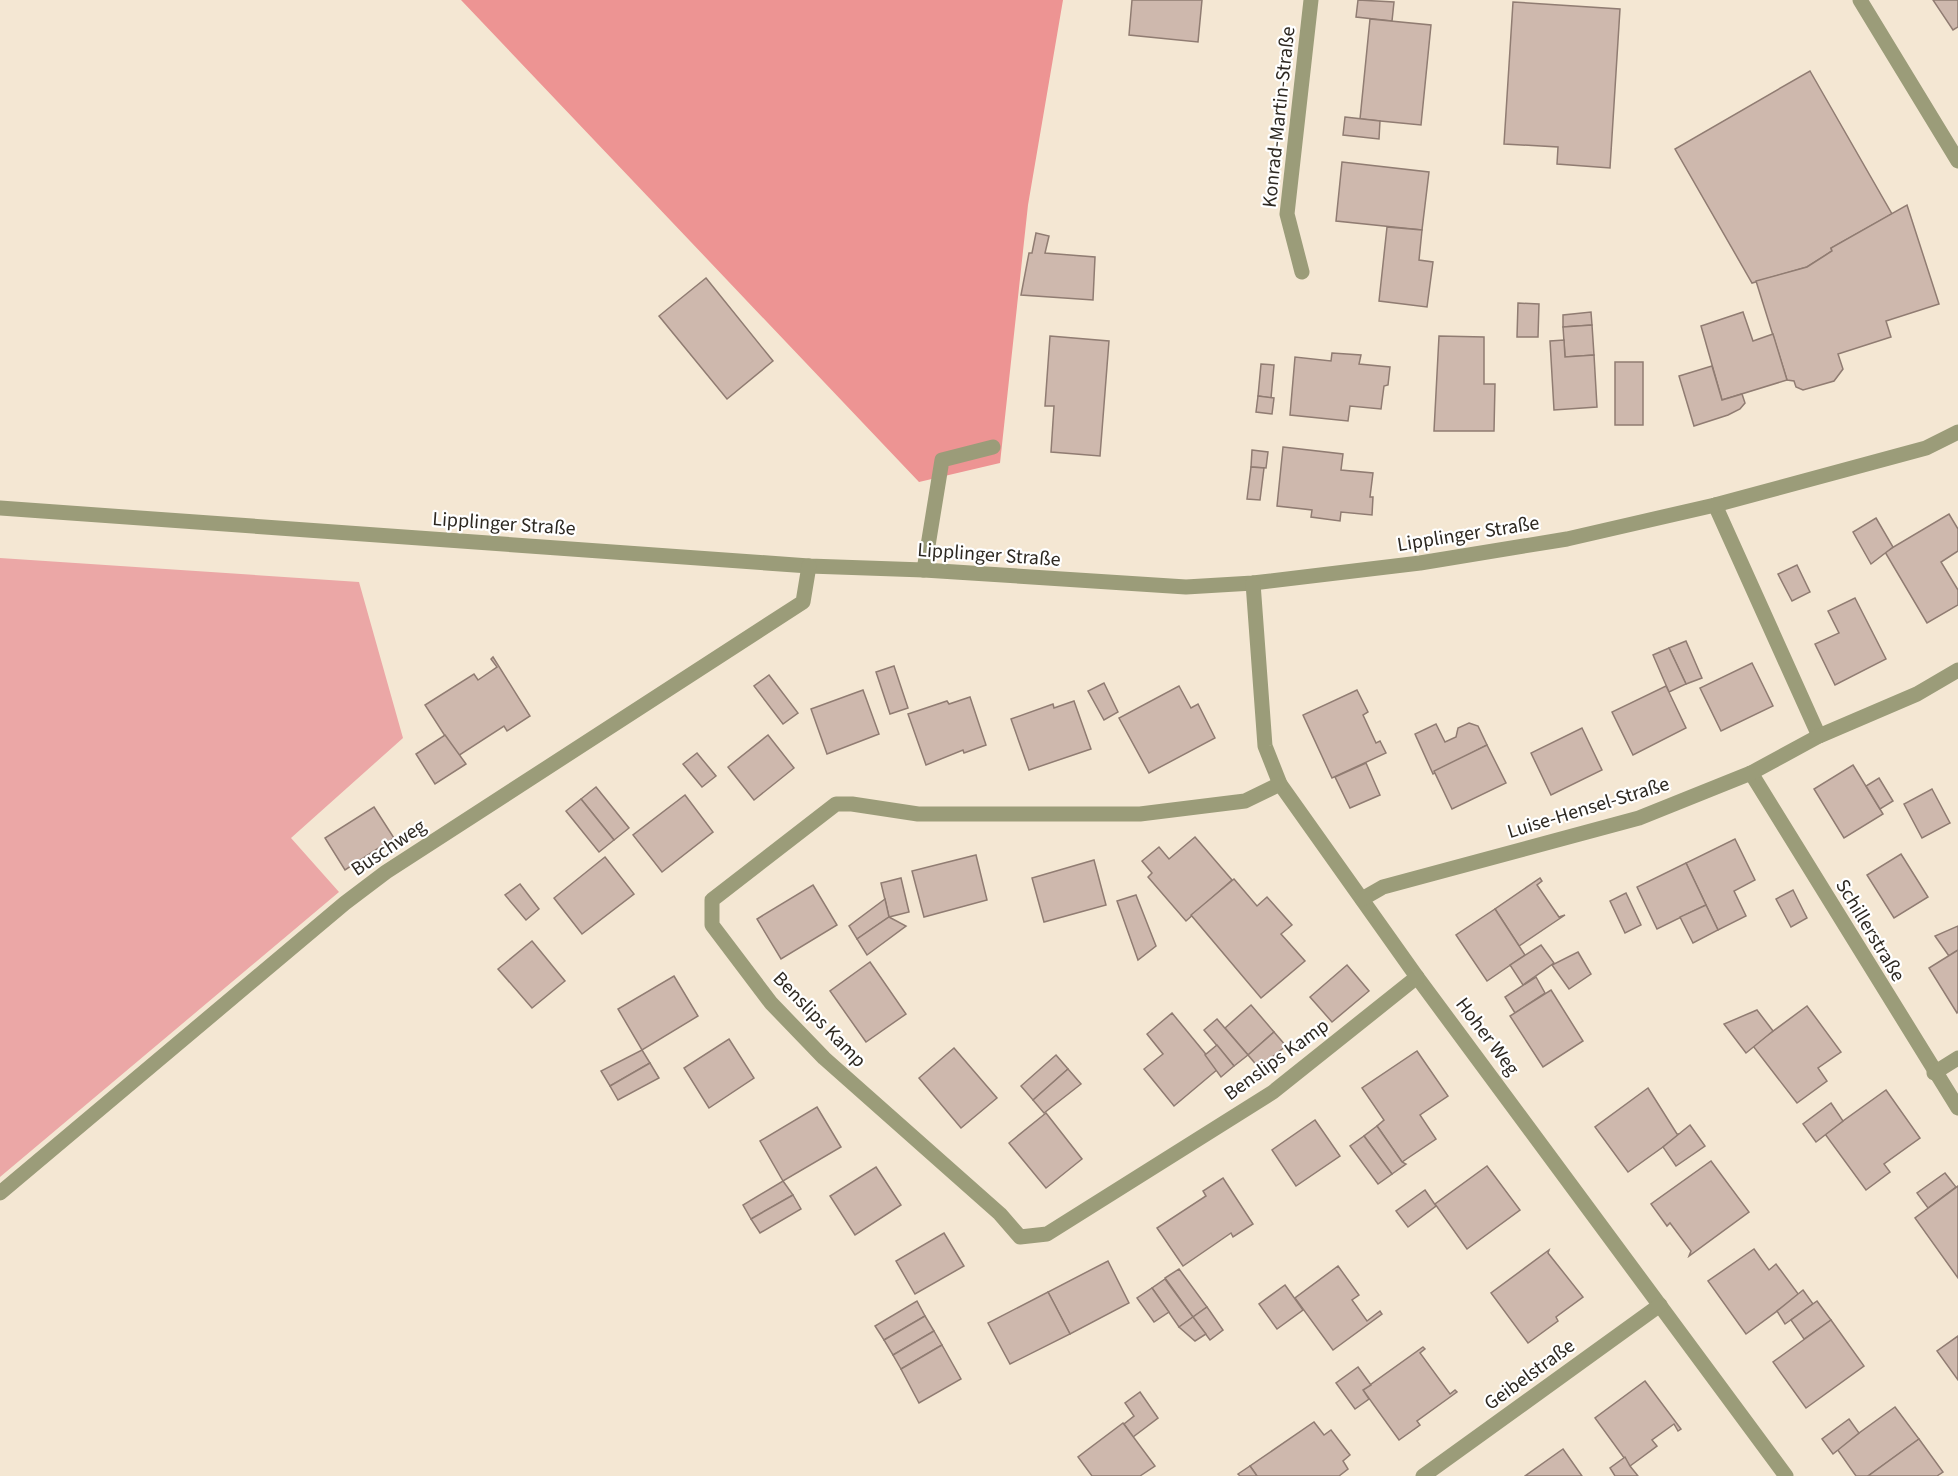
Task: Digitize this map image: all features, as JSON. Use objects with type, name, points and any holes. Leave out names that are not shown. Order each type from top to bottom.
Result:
[{"type":"street","name":"Konrad-Martin-Straße","points":[[1302,272],[1287,214],[1311,0]]},
{"type":"street","points":[[1860,0],[1958,161]]},
{"type":"street","name":"Lipplinger Straße","points":[[0,508],[809,566],[924,570],[1186,587],[1253,583],[1420,563],[1567,539],[1715,505],[1926,448],[1958,432]]},
{"type":"street","points":[[924,570],[942,460],[993,447]]},
{"type":"street","points":[[1715,505],[1819,736]]},
{"type":"street","name":"Buschweg","points":[[0,1193],[345,903],[386,872],[803,603],[809,566]]},
{"type":"street","name":"Hoher Weg","points":[[1253,583],[1265,746],[1280,784],[1418,977],[1786,1476]]},
{"type":"street","name":"Luise-Hensel-Straße","points":[[1362,899],[1383,887],[1639,818],[1750,773],[1819,736],[1917,694],[1958,670]]},
{"type":"street","name":"Schillerstraße","points":[[1750,773],[1934,1073],[1958,1108]]},
{"type":"street","name":"Benslips Kamp","points":[[1280,784],[1245,801],[1140,814],[918,814],[852,804],[836,804],[712,900],[711,925],[771,1003],[824,1058],[1000,1214],[1020,1237],[1047,1234],[1273,1092],[1418,977]]},
{"type":"street","points":[[1934,1073],[1958,1058]]},
{"type":"street","name":"Geibelstraße","points":[[1423,1476],[1660,1305]]},
{"type":"shaded area","points":[[461,0],[1063,0],[1028,205],[1000,463],[919,482]]},
{"type":"shaded area","points":[[0,558],[359,582],[403,738],[291,838],[339,892],[0,1177]]},
{"type":"building","points":[[1132,0],[1202,0],[1198,42],[1129,35]]},
{"type":"building","points":[[1358,0],[1394,2],[1392,21],[1356,17]]},
{"type":"building","points":[[1933,0],[1958,0],[1958,27],[1953,30]]},
{"type":"building","points":[[1513,2],[1620,9],[1610,168],[1557,164],[1558,147],[1504,144]]},
{"type":"building","points":[[1370,19],[1431,25],[1421,125],[1360,119]]},
{"type":"building","points":[[1810,71],[1892,214],[1831,248],[1832,251],[1807,267],[1752,283],[1675,149]]},
{"type":"building","points":[[1345,117],[1380,121],[1379,139],[1343,135]]},
{"type":"building","points":[[1342,162],[1429,172],[1422,230],[1336,221]]},
{"type":"building","points":[[1907,205],[1939,304],[1886,321],[1891,337],[1838,354],[1843,369],[1834,381],[1803,390],[1796,387],[1794,381],[1787,380],[1756,281],[1807,267],[1832,251],[1831,248]]},
{"type":"building","points":[[1387,227],[1422,230],[1419,260],[1433,262],[1427,307],[1379,301]]},
{"type":"building","points":[[1036,233],[1049,236],[1045,253],[1095,257],[1093,300],[1021,295],[1029,253],[1032,253]]},
{"type":"building","points":[[706,278],[773,361],[727,399],[659,316]]},
{"type":"building","points":[[1518,303],[1539,304],[1538,337],[1517,337]]},
{"type":"building","points":[[1591,312],[1592,325],[1563,327],[1563,315]]},
{"type":"building","points":[[1743,312],[1753,341],[1773,334],[1787,380],[1722,400],[1701,326]]},
{"type":"building","points":[[1592,325],[1594,355],[1565,357],[1563,327]]},
{"type":"building","points":[[1050,336],[1109,341],[1100,456],[1051,452],[1054,406],[1045,406]]},
{"type":"building","points":[[1439,336],[1484,337],[1484,384],[1495,384],[1494,431],[1434,431]]},
{"type":"building","points":[[1564,340],[1565,357],[1594,355],[1597,407],[1554,410],[1550,341]]},
{"type":"building","points":[[1332,353],[1361,355],[1359,364],[1390,367],[1388,385],[1384,386],[1381,409],[1350,406],[1348,421],[1290,415],[1295,357],[1331,361]]},
{"type":"building","points":[[1615,362],[1643,362],[1643,425],[1615,425]]},
{"type":"building","points":[[1261,364],[1274,365],[1271,398],[1258,396]]},
{"type":"building","points":[[1712,366],[1722,400],[1742,394],[1745,403],[1740,409],[1728,415],[1694,426],[1679,376]]},
{"type":"building","points":[[1258,396],[1274,398],[1272,414],[1256,412]]},
{"type":"building","points":[[1283,447],[1343,454],[1341,470],[1373,473],[1370,497],[1373,497],[1372,515],[1341,512],[1340,521],[1311,517],[1312,510],[1277,506]]},
{"type":"building","points":[[1252,450],[1268,452],[1266,468],[1251,467]]},
{"type":"building","points":[[1251,467],[1264,468],[1260,500],[1247,499]]},
{"type":"building","points":[[1949,514],[1958,529],[1958,551],[1941,562],[1958,590],[1958,605],[1927,623],[1885,552]]},
{"type":"building","points":[[1876,518],[1893,547],[1871,564],[1853,532]]},
{"type":"building","points":[[1797,565],[1810,592],[1792,601],[1778,574]]},
{"type":"building","points":[[1855,598],[1886,659],[1835,685],[1815,644],[1839,633],[1828,611]]},
{"type":"building","points":[[1686,641],[1702,678],[1686,684],[1669,648]]},
{"type":"building","points":[[1669,648],[1686,684],[1669,692],[1653,655]]},
{"type":"building","points":[[493,657],[530,716],[507,731],[504,726],[458,756],[425,705],[474,674],[478,680],[497,667],[491,659]]},
{"type":"building","points":[[1752,663],[1773,706],[1721,731],[1700,688]]},
{"type":"building","points":[[894,666],[908,708],[890,714],[876,672]]},
{"type":"building","points":[[769,675],[798,713],[783,724],[754,686]]},
{"type":"building","points":[[1104,683],[1118,712],[1104,720],[1088,691]]},
{"type":"building","points":[[1179,686],[1191,708],[1198,704],[1215,738],[1149,773],[1119,718]]},
{"type":"building","points":[[1666,686],[1686,728],[1633,755],[1612,712]]},
{"type":"building","points":[[863,690],[879,734],[827,754],[811,709]]},
{"type":"building","points":[[1357,690],[1368,712],[1363,715],[1376,743],[1380,741],[1386,753],[1332,778],[1303,715]]},
{"type":"building","points":[[970,697],[986,745],[964,753],[963,750],[926,765],[908,714],[947,701],[949,704]]},
{"type":"building","points":[[1074,701],[1091,749],[1029,770],[1011,719],[1053,704],[1054,708]]},
{"type":"building","points":[[1469,723],[1478,726],[1487,745],[1433,774],[1415,734],[1436,724],[1445,742],[1456,737],[1458,728]]},
{"type":"building","points":[[1582,728],[1602,770],[1551,795],[1531,753]]},
{"type":"building","points":[[445,735],[466,764],[435,784],[416,754]]},
{"type":"building","points":[[768,735],[794,768],[754,800],[728,767]]},
{"type":"building","points":[[1487,745],[1506,783],[1452,809],[1434,771]]},
{"type":"building","points":[[697,753],[716,776],[702,787],[683,764]]},
{"type":"building","points":[[1366,763],[1380,795],[1350,808],[1335,777]]},
{"type":"building","points":[[1853,765],[1883,814],[1844,838],[1814,789]]},
{"type":"building","points":[[1879,778],[1893,801],[1880,809],[1866,786]]},
{"type":"building","points":[[596,787],[629,828],[614,840],[581,799]]},
{"type":"building","points":[[1932,789],[1950,823],[1922,838],[1904,804]]},
{"type":"building","points":[[685,795],[713,832],[662,872],[633,835]]},
{"type":"building","points":[[581,799],[614,840],[599,852],[566,811]]},
{"type":"building","points":[[374,807],[394,838],[345,870],[325,838]]},
{"type":"building","points":[[1195,837],[1232,880],[1186,921],[1148,877],[1152,873],[1142,861],[1159,847],[1169,859]]},
{"type":"building","points":[[1735,839],[1755,880],[1734,891],[1746,916],[1718,930],[1686,863]]},
{"type":"building","points":[[1901,854],[1928,897],[1894,918],[1867,875]]},
{"type":"building","points":[[976,855],[987,900],[924,917],[912,871]]},
{"type":"building","points":[[605,857],[634,894],[582,934],[554,898]]},
{"type":"building","points":[[1094,860],[1106,905],[1044,922],[1032,878]]},
{"type":"building","points":[[1686,863],[1706,905],[1657,929],[1637,887]]},
{"type":"building","points":[[901,878],[909,912],[889,917],[881,883]]},
{"type":"building","points":[[1540,878],[1542,881],[1537,885],[1559,917],[1565,915],[1519,946],[1495,909]]},
{"type":"building","points":[[1234,879],[1257,906],[1267,897],[1292,925],[1281,934],[1305,961],[1261,998],[1191,915]]},
{"type":"building","points":[[520,884],[539,909],[526,920],[505,895]]},
{"type":"building","points":[[813,885],[837,925],[781,959],[757,919]]},
{"type":"building","points":[[1793,890],[1807,918],[1791,927],[1776,899]]},
{"type":"building","points":[[1626,893],[1641,925],[1625,933],[1610,901]]},
{"type":"building","points":[[1136,895],[1156,946],[1138,960],[1117,901]]},
{"type":"building","points":[[885,899],[889,917],[857,939],[849,926]]},
{"type":"building","points":[[1706,905],[1718,930],[1693,943],[1680,917]]},
{"type":"building","points":[[1495,909],[1525,955],[1487,981],[1456,935]]},
{"type":"building","points":[[889,917],[906,926],[867,955],[857,939]]},
{"type":"building","points":[[1958,926],[1958,950],[1949,956],[1935,936]]},
{"type":"building","points":[[532,941],[565,981],[532,1008],[498,969]]},
{"type":"building","points":[[1541,945],[1554,963],[1523,985],[1510,965]]},
{"type":"building","points":[[1958,950],[1958,1012],[1957,1013],[1929,968]]},
{"type":"building","points":[[1578,952],[1591,974],[1569,989],[1552,965]]},
{"type":"building","points":[[870,962],[906,1014],[866,1042],[830,991]]},
{"type":"building","points":[[1347,965],[1369,991],[1332,1022],[1310,997]]},
{"type":"building","points":[[674,976],[698,1016],[642,1050],[618,1009]]},
{"type":"building","points":[[1536,977],[1545,993],[1515,1013],[1505,997]]},
{"type":"building","points":[[1551,990],[1583,1041],[1543,1067],[1510,1016]]},
{"type":"building","points":[[1251,1005],[1274,1032],[1248,1055],[1225,1028]]},
{"type":"building","points":[[1807,1006],[1841,1052],[1818,1068],[1827,1081],[1797,1103],[1753,1046]]},
{"type":"building","points":[[1757,1010],[1773,1031],[1746,1053],[1724,1024]]},
{"type":"building","points":[[1172,1013],[1218,1069],[1174,1106],[1144,1069],[1163,1054],[1147,1034]]},
{"type":"building","points":[[1217,1019],[1248,1055],[1234,1066],[1204,1030]]},
{"type":"building","points":[[1274,1032],[1286,1046],[1259,1068],[1248,1055]]},
{"type":"building","points":[[729,1039],[754,1078],[709,1108],[684,1068]]},
{"type":"building","points":[[1217,1045],[1234,1066],[1221,1077],[1205,1055]]},
{"type":"building","points":[[954,1048],[997,1098],[961,1128],[919,1078]]},
{"type":"building","points":[[642,1050],[650,1063],[610,1086],[601,1071]]},
{"type":"building","points":[[1417,1051],[1448,1096],[1420,1115],[1436,1139],[1402,1162],[1377,1126],[1384,1120],[1362,1088]]},
{"type":"building","points":[[1056,1055],[1068,1069],[1033,1100],[1021,1086]]},
{"type":"building","points":[[650,1063],[659,1078],[618,1100],[610,1086]]},
{"type":"building","points":[[1068,1069],[1081,1084],[1044,1113],[1033,1100]]},
{"type":"building","points":[[1648,1088],[1677,1134],[1681,1134],[1628,1172],[1595,1127]]},
{"type":"building","points":[[1886,1090],[1920,1138],[1884,1164],[1890,1172],[1866,1190],[1825,1134]]},
{"type":"building","points":[[1831,1103],[1843,1121],[1816,1142],[1803,1124]]},
{"type":"building","points":[[817,1107],[841,1147],[783,1181],[760,1141]]},
{"type":"building","points":[[1046,1113],[1082,1159],[1046,1188],[1009,1143]]},
{"type":"building","points":[[1315,1120],[1340,1156],[1296,1186],[1272,1150]]},
{"type":"building","points":[[1690,1125],[1705,1146],[1676,1166],[1663,1147]]},
{"type":"building","points":[[1377,1126],[1402,1162],[1406,1164],[1392,1174],[1364,1136]]},
{"type":"building","points":[[1364,1136],[1392,1174],[1378,1184],[1350,1146]]},
{"type":"building","points":[[1711,1161],[1749,1212],[1689,1256],[1691,1251],[1670,1223],[1667,1226],[1651,1204]]},
{"type":"building","points":[[1487,1166],[1520,1210],[1467,1249],[1435,1204]]},
{"type":"building","points":[[876,1167],[901,1205],[855,1235],[830,1196]]},
{"type":"building","points":[[1945,1173],[1956,1187],[1928,1208],[1917,1193]]},
{"type":"building","points":[[1223,1178],[1253,1224],[1233,1237],[1231,1233],[1183,1266],[1157,1228],[1206,1196],[1203,1191]]},
{"type":"building","points":[[783,1181],[793,1195],[751,1219],[743,1205]]},
{"type":"building","points":[[1958,1186],[1958,1278],[1915,1218]]},
{"type":"building","points":[[1425,1190],[1436,1206],[1408,1227],[1396,1211]]},
{"type":"building","points":[[793,1195],[801,1209],[760,1233],[751,1219]]},
{"type":"building","points":[[944,1233],[964,1266],[915,1294],[896,1261]]},
{"type":"building","points":[[1754,1249],[1769,1270],[1776,1264],[1799,1295],[1746,1334],[1708,1281]]},
{"type":"building","points":[[1549,1250],[1548,1253],[1583,1297],[1556,1317],[1558,1321],[1528,1343],[1491,1293]]},
{"type":"building","points":[[1108,1261],[1129,1303],[1070,1334],[1048,1292]]},
{"type":"building","points":[[1338,1266],[1359,1295],[1352,1300],[1367,1321],[1380,1311],[1382,1314],[1333,1350],[1295,1298]]},
{"type":"building","points":[[1179,1269],[1207,1307],[1193,1317],[1165,1278]]},
{"type":"building","points":[[1165,1279],[1193,1317],[1179,1327],[1152,1288]]},
{"type":"building","points":[[1285,1285],[1303,1310],[1277,1329],[1259,1304]]},
{"type":"building","points":[[1152,1288],[1169,1312],[1154,1322],[1137,1298]]},
{"type":"building","points":[[1803,1290],[1813,1304],[1785,1324],[1777,1311]]},
{"type":"building","points":[[1048,1292],[1070,1334],[1010,1364],[988,1323]]},
{"type":"building","points":[[917,1301],[925,1316],[884,1340],[875,1326]]},
{"type":"building","points":[[1817,1301],[1831,1320],[1804,1339],[1791,1320]]},
{"type":"building","points":[[1207,1307],[1223,1330],[1210,1340],[1193,1317]]},
{"type":"building","points":[[925,1316],[934,1331],[893,1355],[884,1340]]},
{"type":"building","points":[[1193,1317],[1206,1334],[1195,1341],[1179,1327]]},
{"type":"building","points":[[1831,1320],[1864,1366],[1806,1408],[1773,1362]]},
{"type":"building","points":[[934,1331],[942,1345],[901,1369],[893,1355]]},
{"type":"building","points":[[1958,1336],[1958,1380],[1937,1351]]},
{"type":"building","points":[[942,1345],[961,1379],[919,1403],[901,1369]]},
{"type":"building","points":[[1423,1347],[1425,1349],[1420,1353],[1450,1394],[1455,1390],[1457,1392],[1417,1421],[1420,1425],[1399,1440],[1363,1390]]},
{"type":"building","points":[[1358,1367],[1371,1385],[1363,1390],[1369,1399],[1355,1409],[1336,1383]]},
{"type":"building","points":[[1645,1381],[1681,1429],[1678,1431],[1674,1424],[1652,1440],[1657,1446],[1630,1466],[1595,1418]]},
{"type":"building","points":[[1140,1392],[1158,1418],[1133,1437],[1124,1424],[1134,1416],[1125,1403]]},
{"type":"building","points":[[1895,1407],[1919,1439],[1868,1476],[1856,1476],[1837,1449]]},
{"type":"building","points":[[1849,1419],[1859,1433],[1833,1454],[1822,1439]]},
{"type":"building","points":[[1314,1422],[1324,1435],[1331,1430],[1350,1455],[1343,1461],[1348,1469],[1339,1476],[1257,1476],[1250,1466]]},
{"type":"building","points":[[1123,1423],[1155,1466],[1140,1476],[1092,1476],[1078,1457]]},
{"type":"building","points":[[1919,1439],[1943,1472],[1937,1476],[1868,1476]]},
{"type":"building","points":[[1563,1449],[1582,1476],[1525,1476]]},
{"type":"building","points":[[1625,1457],[1638,1476],[1615,1476],[1610,1468]]},
{"type":"building","points":[[1250,1466],[1257,1476],[1238,1474]]}]
